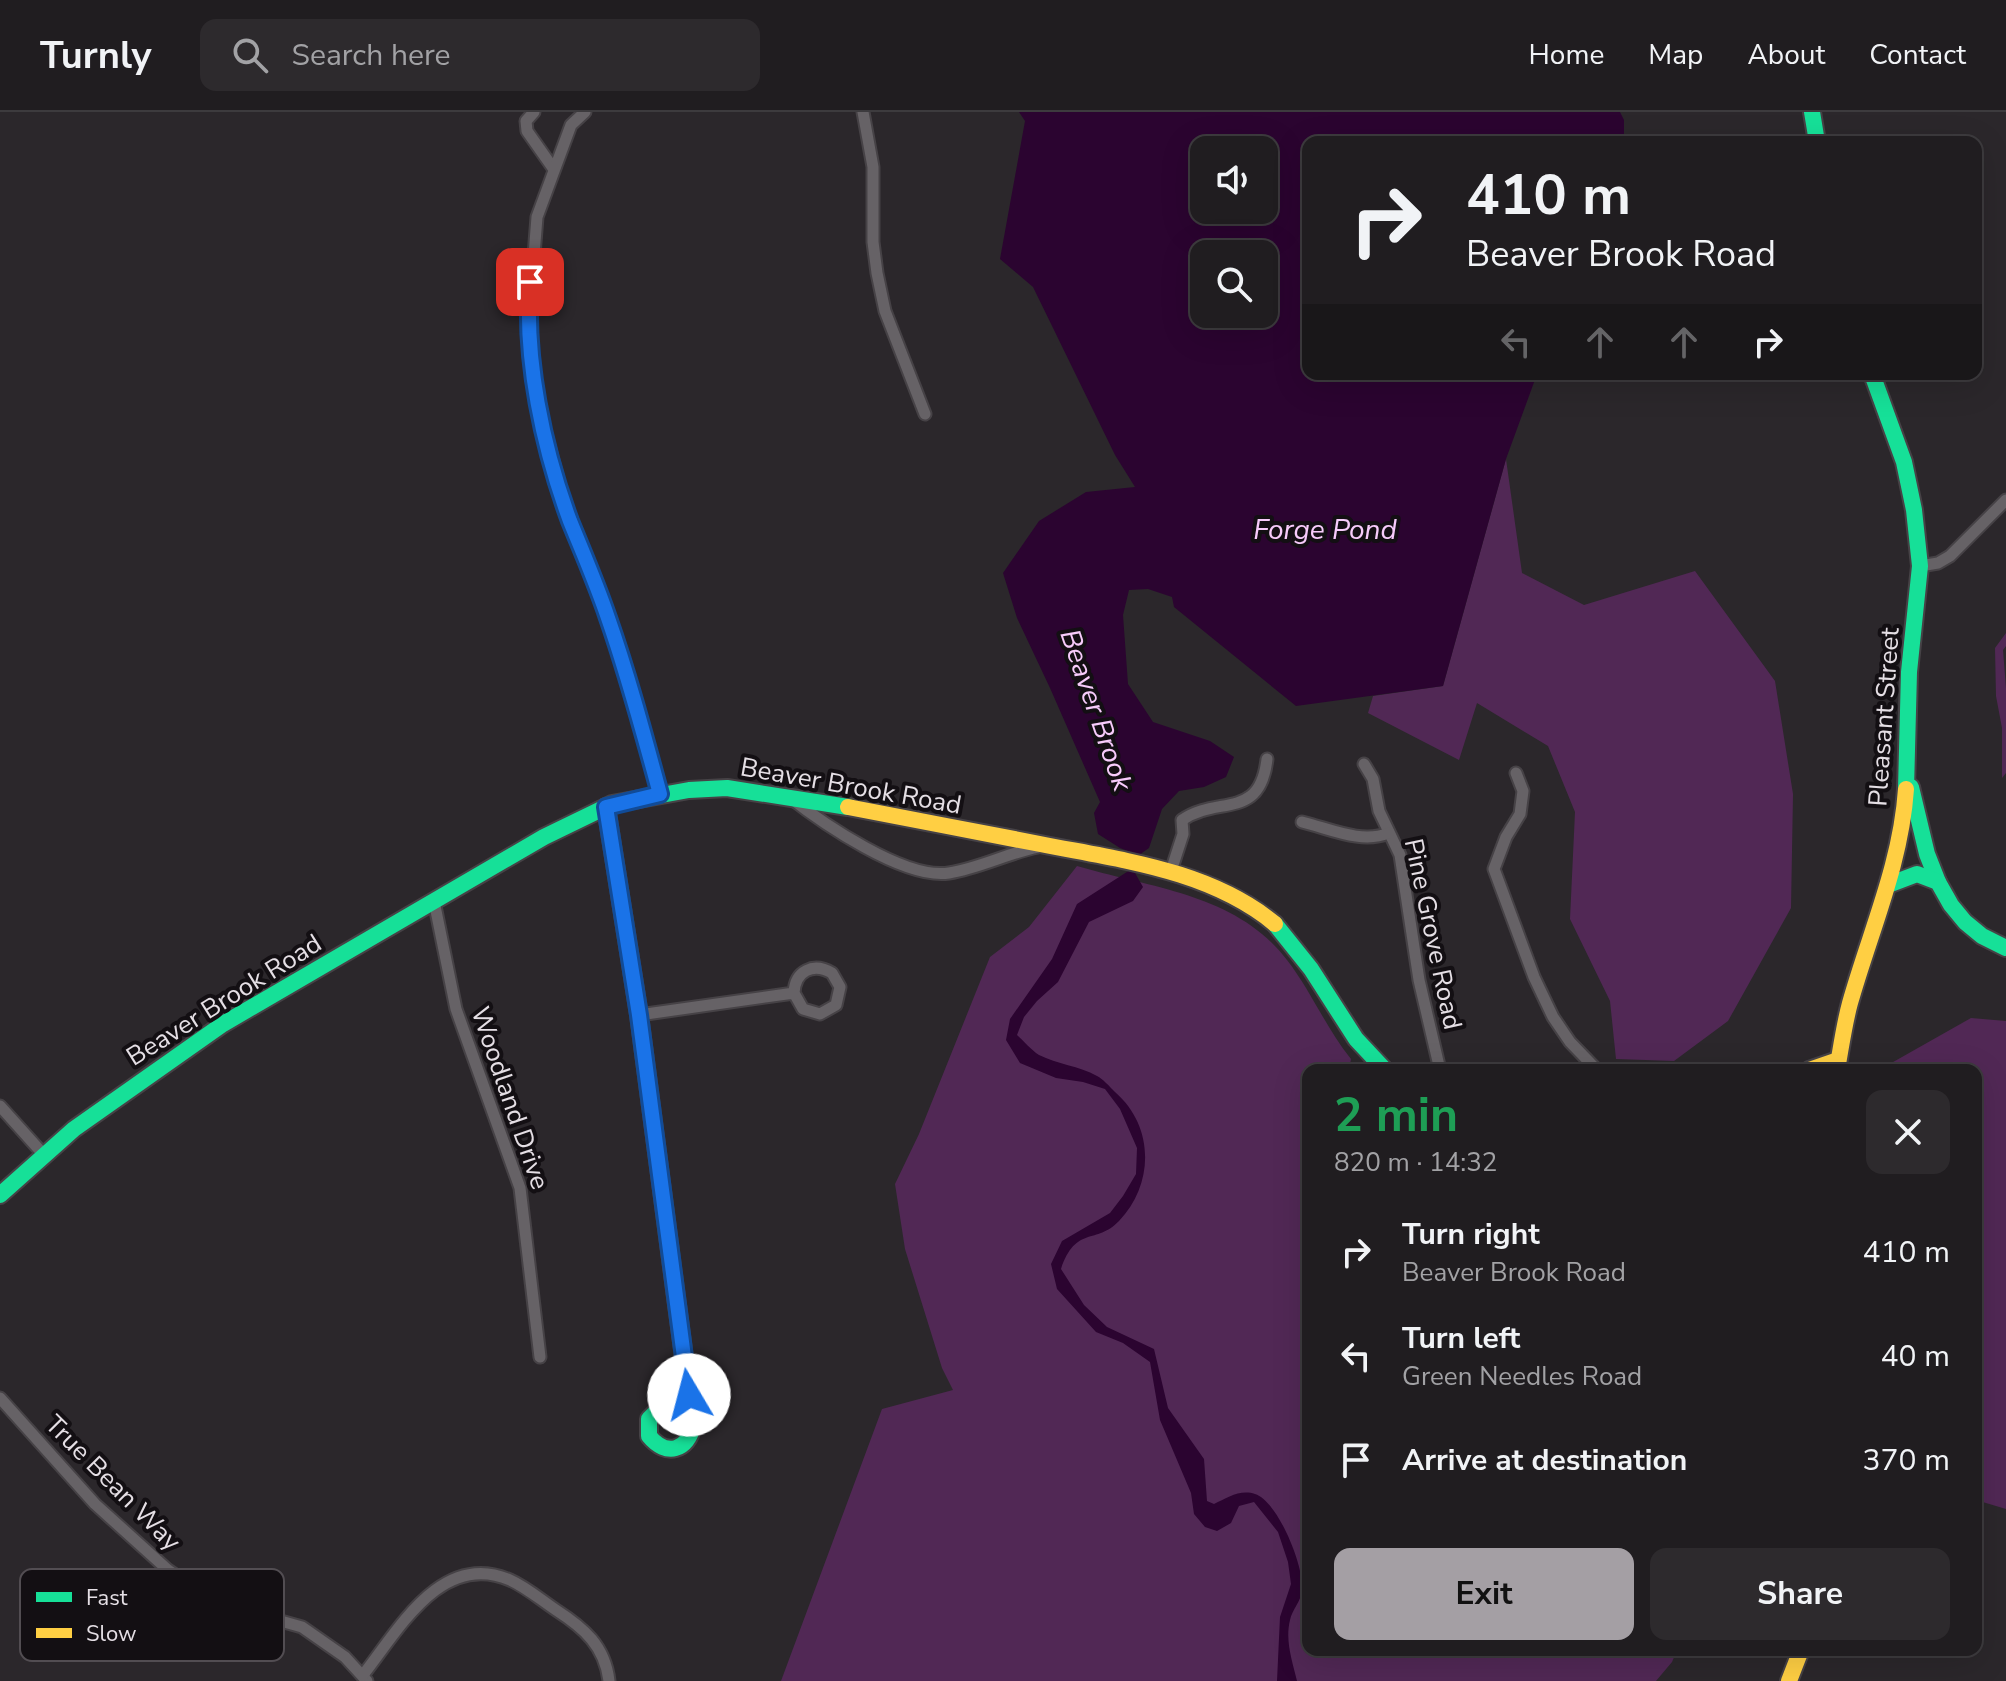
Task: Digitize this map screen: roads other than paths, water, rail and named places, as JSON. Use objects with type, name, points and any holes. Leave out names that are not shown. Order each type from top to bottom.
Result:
[{"type":"street","points":[[534,112],[526,121],[527,131],[553,168]]},
{"type":"street","points":[[585,112],[571,125],[537,217],[528,332],[533,355],[534,386],[562,494],[620,653],[660,794]]},
{"type":"street","points":[[864,112],[873,167],[875,258],[885,311],[925,414]]},
{"type":"street","points":[[1812,112],[1816,136]]},
{"type":"street","name":"Pleasant Street","points":[[1837,1064],[1849,1005],[1888,885],[1900,834],[1907,770],[1909,672],[1920,566],[1914,510],[1904,462],[1874,380]]},
{"type":"street","points":[[1920,566],[1938,563],[1950,556],[2006,500]]},
{"type":"street","points":[[1166,870],[1183,834],[1182,820],[1193,813],[1246,800],[1263,781],[1267,759]]},
{"type":"street","name":"Pine Grove Road","points":[[1364,764],[1373,779],[1379,811],[1400,855],[1419,980],[1439,1064]]},
{"type":"street","points":[[1907,770],[1927,854],[1938,882],[1970,929],[2006,948]]},
{"type":"street","points":[[1516,773],[1523,791],[1520,814],[1506,837],[1494,869],[1541,996],[1570,1042],[1591,1064]]},
{"type":"street","name":"Beaver Brook Road","points":[[0,1195],[82,1123],[192,1044],[544,837],[606,807],[660,794],[727,788],[788,796],[1166,870],[1253,906],[1276,925],[1311,969],[1356,1039],[1379,1064]]},
{"type":"street","points":[[788,796],[854,841],[907,867],[931,873],[957,871],[1043,846]]},
{"type":"street","points":[[606,807],[639,1015],[689,1395]]},
{"type":"street","points":[[1302,822],[1364,839],[1389,833]]},
{"type":"street","points":[[1888,885],[1917,874],[1938,882]]},
{"type":"street","name":"Woodland Drive","points":[[434,901],[456,1009],[520,1188],[540,1357]]},
{"type":"street","points":[[812,968],[825,968],[840,987],[836,1005],[820,1014],[803,1009],[794,993],[798,977],[812,968]]},
{"type":"street","points":[[639,1015],[794,993]]},
{"type":"street","points":[[0,1106],[44,1155]]},
{"type":"street","name":"True Bean Way","points":[[0,1398],[95,1504],[167,1569]]},
{"type":"street","points":[[365,1678],[434,1590],[465,1575],[488,1574],[521,1586],[579,1625],[600,1650],[609,1681]]},
{"type":"street","name":"True Bean Way","points":[[284,1622],[302,1627],[345,1657],[365,1678]]},
{"type":"street","points":[[1789,1681],[1799,1656]]},
{"type":"water","name":"Forge Pond","points":[[1019,112],[1620,112],[1624,120],[1624,136],[1302,136],[1302,380],[1535,380],[1506,459],[1443,686],[1296,706],[1174,607],[1172,597],[1148,589],[1129,590],[1123,615],[1128,684],[1153,722],[1210,741],[1234,757],[1226,777],[1204,787],[1179,791],[1162,809],[1149,848],[1139,855],[1120,848],[1098,834],[1094,813],[1100,802],[1017,618],[1003,573],[1039,521],[1086,492],[1135,487],[1115,455],[1033,287],[1000,259],[1025,121]]},
{"type":"water","points":[[1130,870],[1143,887],[1133,901],[1089,922],[1058,982],[1024,1017],[1017,1035],[1039,1055],[1102,1079],[1128,1106],[1143,1138],[1144,1173],[1131,1206],[1111,1228],[1073,1246],[1061,1269],[1084,1305],[1107,1327],[1154,1349],[1168,1408],[1204,1459],[1207,1501],[1214,1504],[1239,1493],[1255,1494],[1264,1499],[1281,1522],[1295,1552],[1302,1581],[1301,1595],[1291,1616],[1288,1635],[1297,1681],[1277,1681],[1280,1617],[1291,1584],[1288,1562],[1278,1532],[1254,1502],[1239,1506],[1231,1523],[1217,1531],[1205,1527],[1194,1514],[1191,1493],[1160,1420],[1150,1362],[1123,1343],[1096,1332],[1057,1289],[1051,1264],[1062,1241],[1110,1213],[1123,1196],[1136,1174],[1137,1148],[1120,1109],[1105,1089],[1056,1078],[1020,1063],[1006,1040],[1010,1019],[1052,959],[1077,904]]},
{"type":"water label","name":"Beaver Brook","points":[[1096,710]]}]
